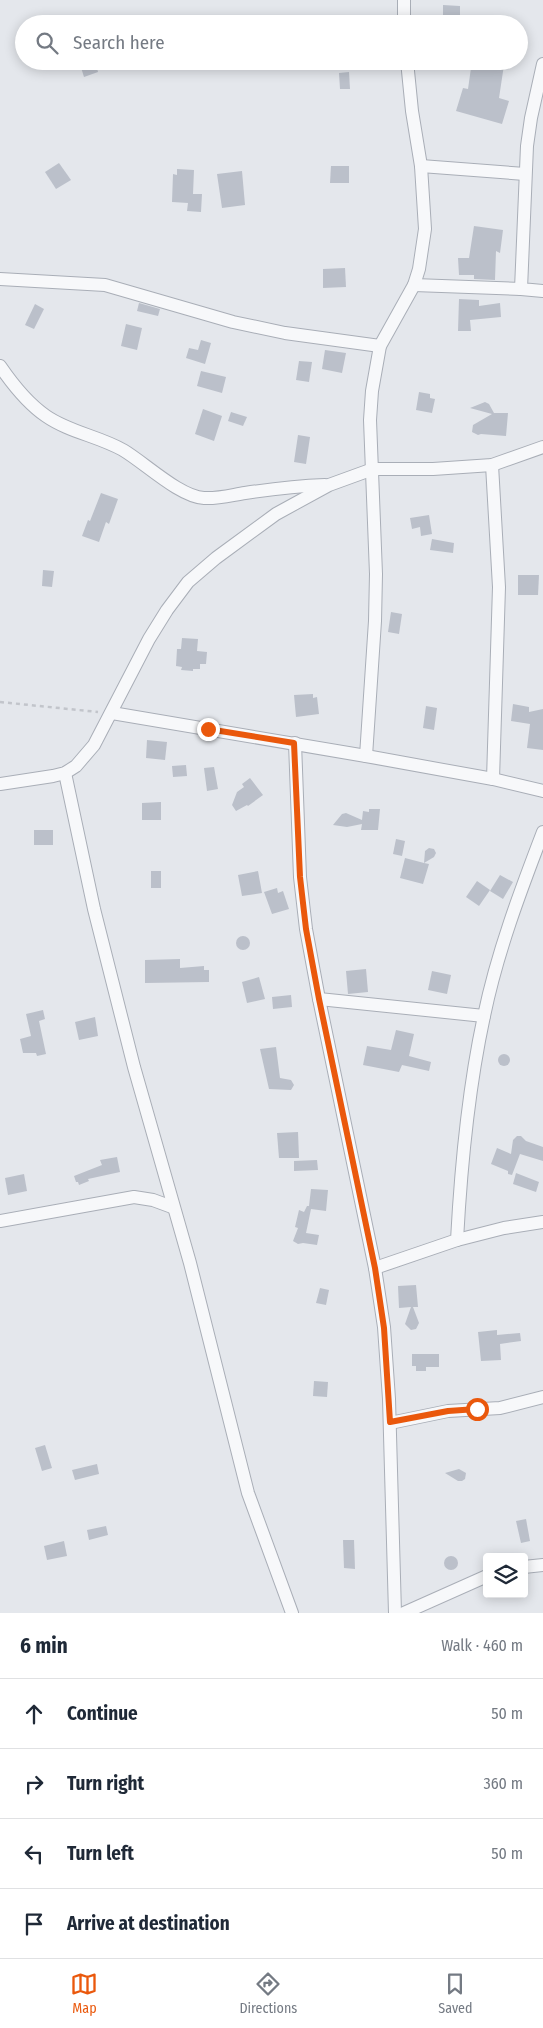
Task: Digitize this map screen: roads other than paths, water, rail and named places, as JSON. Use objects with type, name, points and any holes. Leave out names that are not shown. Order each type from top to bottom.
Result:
[{"type":"street","points":[[404,0],[404,15]]},
{"type":"street","points":[[521,289],[525,174],[531,118],[540,86],[543,64]]},
{"type":"street","points":[[366,756],[376,602],[370,420],[374,377],[380,346],[414,285],[419,269],[425,229],[422,166],[412,111],[408,70]]},
{"type":"street","points":[[422,166],[525,174]]},
{"type":"street","points":[[0,279],[105,285],[233,322],[380,346]]},
{"type":"street","points":[[414,285],[543,290]]},
{"type":"street","points":[[0,366],[15,387],[46,416],[62,426],[122,450],[178,489],[192,496],[205,499],[289,487],[329,485]]},
{"type":"street","points":[[0,784],[65,773],[76,766],[94,745],[149,639],[167,610],[188,582],[216,558],[276,514],[329,485],[373,469],[433,469],[492,465],[543,447]]},
{"type":"street","points":[[492,465],[499,587],[493,780]]},
{"type":"street","points":[[112,713],[366,756],[543,791]]},
{"type":"street","points":[[294,743],[300,877],[306,929],[375,1268],[385,1335],[390,1422],[395,1613]]},
{"type":"street","points":[[65,773],[94,909],[134,1067],[172,1207],[190,1263],[248,1493],[292,1613]]},
{"type":"street","points":[[457,1240],[461,1174],[467,1122],[484,1016],[510,918],[543,832]]},
{"type":"street","points":[[319,999],[484,1016]]},
{"type":"street","points":[[0,1221],[134,1197],[153,1200],[172,1207]]},
{"type":"street","points":[[375,1268],[457,1240],[504,1228],[543,1222]]},
{"type":"street","points":[[390,1422],[448,1411],[500,1408],[543,1397]]},
{"type":"street","points":[[528,1567],[543,1565]]},
{"type":"street","points":[[404,1613],[483,1578]]}]
